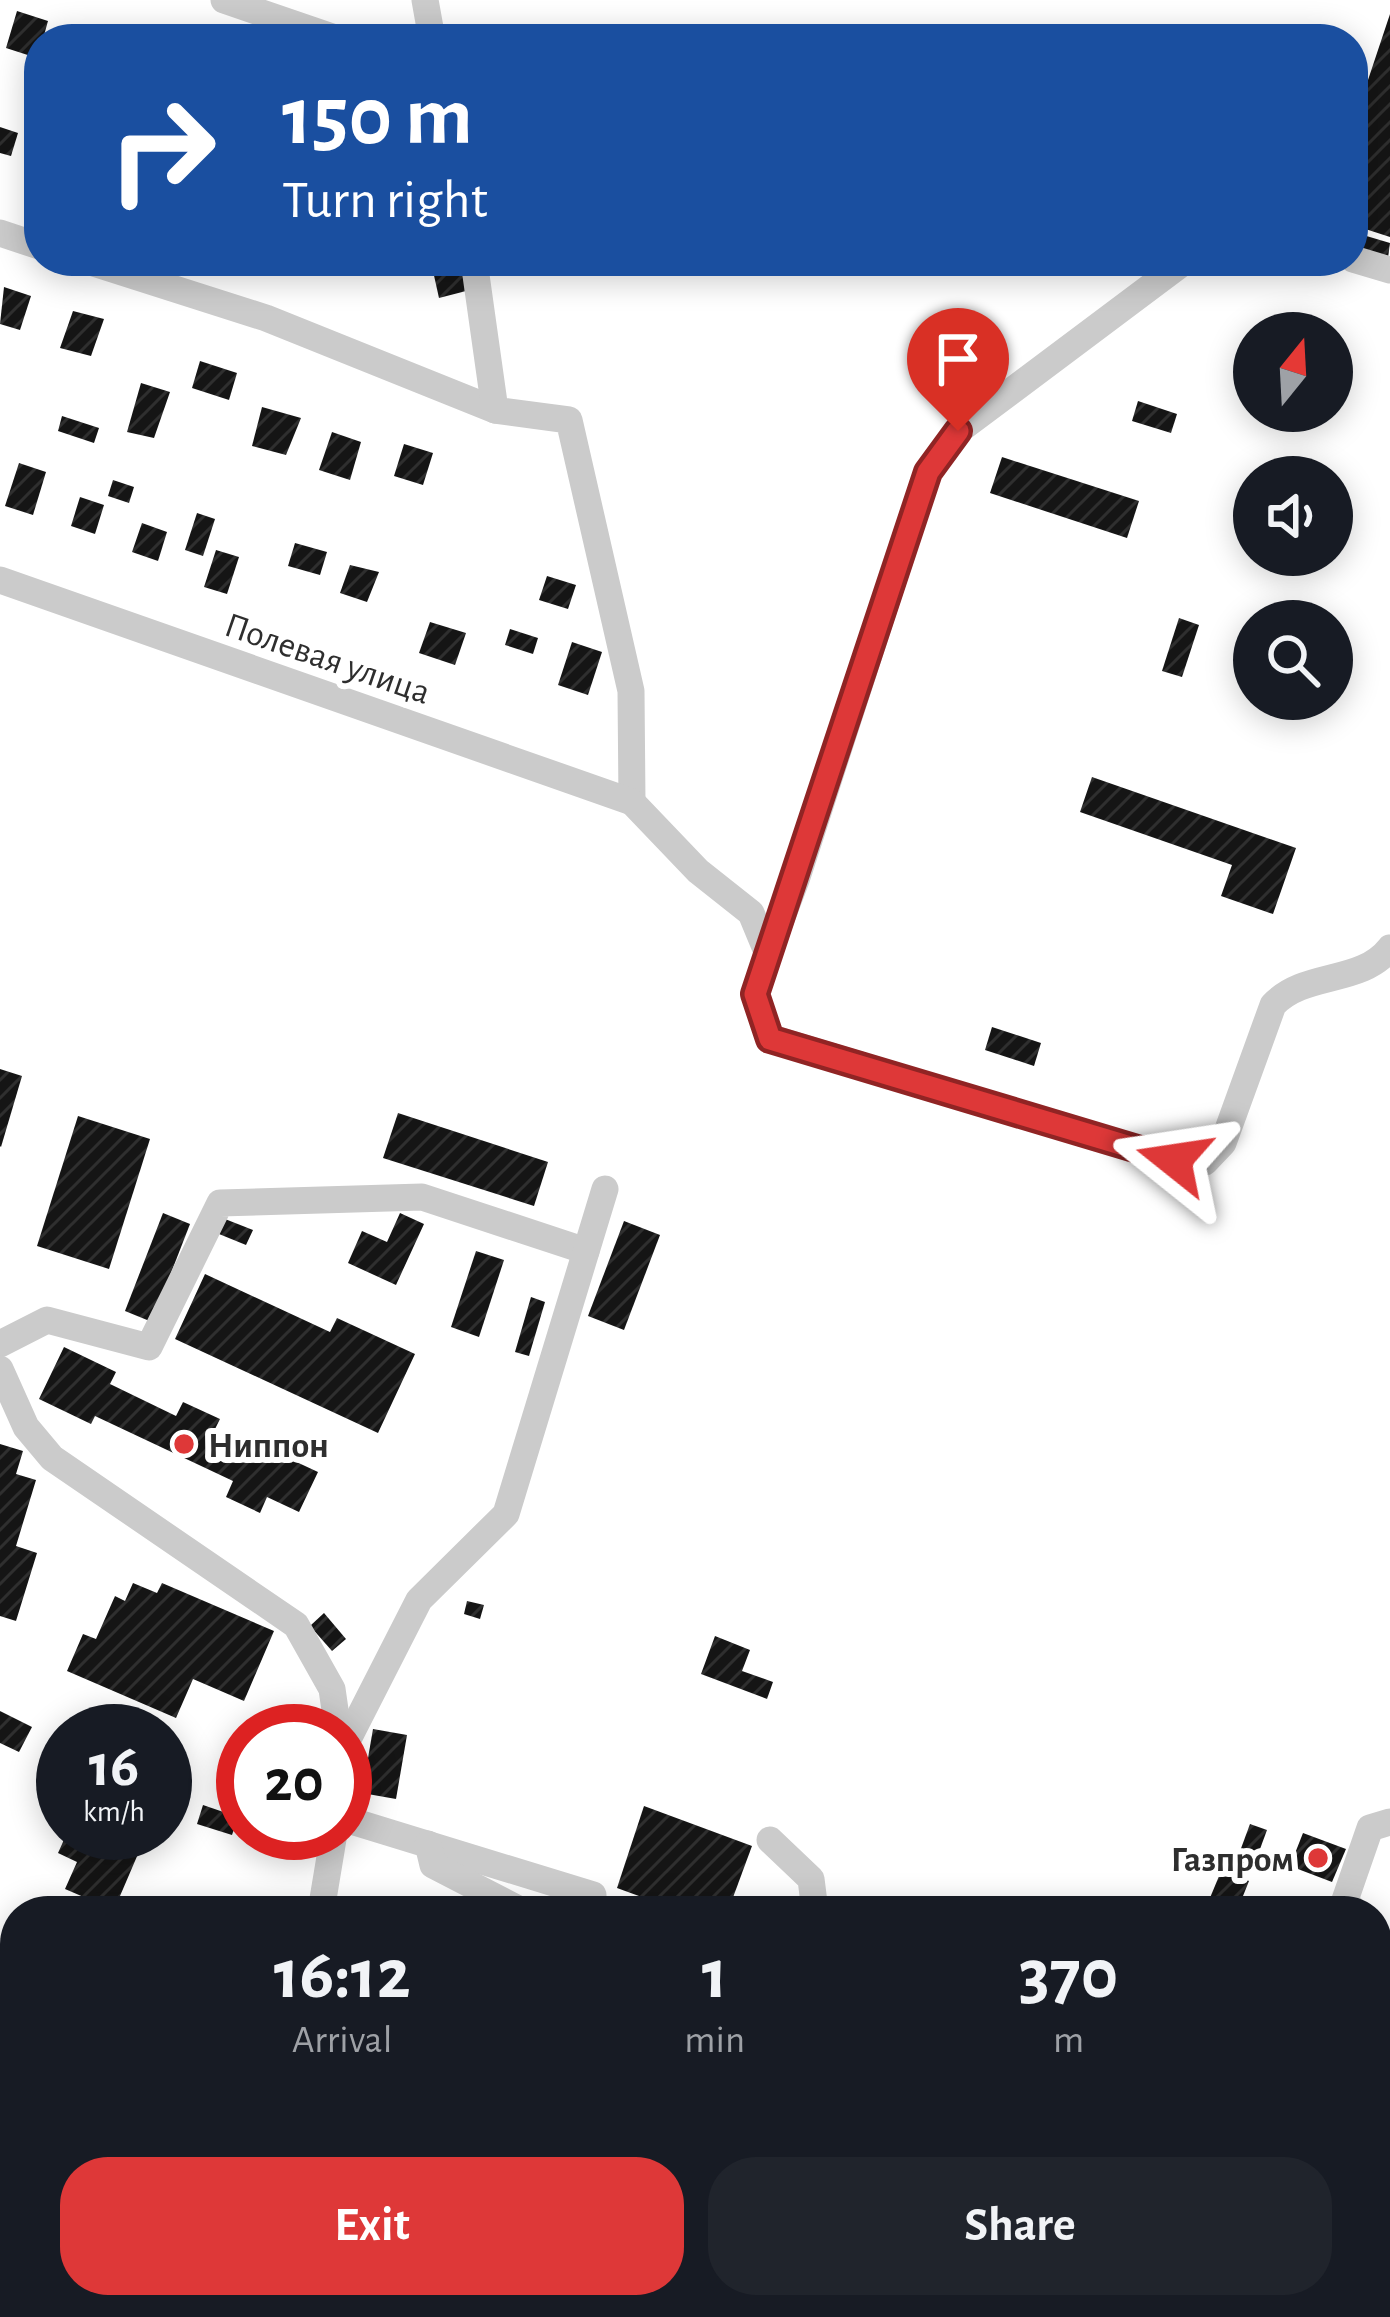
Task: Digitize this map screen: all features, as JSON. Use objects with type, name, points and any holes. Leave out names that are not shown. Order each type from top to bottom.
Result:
[{"type":"street","points":[[224,0],[294,24]]},
{"type":"street","points":[[134,276],[266,318],[495,410],[569,420],[631,691],[632,802],[698,871],[751,913],[768,954]]},
{"type":"street","points":[[476,276],[495,410]]},
{"type":"street","points":[[1165,276],[958,431],[928,472],[755,994],[770,1039],[1030,1120],[1174,1160],[1205,1162],[1223,1143],[1273,1005],[1296,988],[1379,962],[1390,948]]},
{"type":"street","name":"Полевая улица","points":[[0,580],[632,802]]},
{"type":"street","points":[[366,1704],[419,1600],[506,1514],[605,1189]]},
{"type":"street","points":[[0,1344],[47,1320],[149,1347],[220,1203],[422,1197],[586,1251]]},
{"type":"street","points":[[0,1369],[26,1427],[52,1458],[296,1624],[332,1689],[334,1704]]},
{"type":"street","points":[[1346,1896],[1370,1828],[1390,1822]]},
{"type":"street","points":[[372,1827],[593,1895]]},
{"type":"street","points":[[770,1840],[811,1879],[813,1896]]},
{"type":"street","points":[[428,1844],[433,1865],[493,1896]]},
{"type":"street","points":[[324,1896],[330,1860]]},
{"type":"building","points":[[17,11],[48,21],[24,24],[24,54],[6,48]]},
{"type":"building","points":[[1390,14],[1390,237],[1368,230],[1368,80]]},
{"type":"building","points":[[0,127],[18,133],[11,156],[0,153]]},
{"type":"building","points":[[1368,236],[1390,243],[1388,258],[1368,252]]},
{"type":"building","points":[[434,276],[464,276],[466,291],[439,298]]},
{"type":"building","points":[[4,287],[31,296],[20,330],[0,324]]},
{"type":"building","points":[[73,311],[104,319],[91,356],[60,348]]},
{"type":"building","points":[[200,361],[237,373],[229,400],[192,388]]},
{"type":"building","points":[[141,383],[170,392],[154,438],[127,432]]},
{"type":"building","points":[[1138,401],[1177,414],[1171,433],[1132,421]]},
{"type":"building","points":[[262,407],[301,418],[286,455],[252,446]]},
{"type":"building","points":[[62,416],[99,428],[94,443],[58,431]]},
{"type":"building","points":[[332,432],[361,442],[350,480],[319,470]]},
{"type":"building","points":[[404,444],[433,453],[423,485],[394,476]]},
{"type":"building","points":[[1002,457],[1139,501],[1127,538],[990,493]]},
{"type":"building","points":[[19,463],[46,472],[33,515],[5,506]]},
{"type":"building","points":[[113,480],[134,487],[129,503],[108,496]]},
{"type":"building","points":[[80,497],[104,505],[95,534],[71,526]]},
{"type":"building","points":[[197,513],[215,519],[203,556],[185,550]]},
{"type":"building","points":[[142,523],[167,532],[158,561],[132,552]]},
{"type":"building","points":[[295,543],[327,552],[320,575],[288,566]]},
{"type":"building","points":[[216,550],[239,557],[227,594],[204,587]]},
{"type":"building","points":[[350,565],[379,572],[367,602],[340,593]]},
{"type":"building","points":[[547,576],[576,585],[568,609],[539,600]]},
{"type":"building","points":[[1179,618],[1199,625],[1182,677],[1162,671]]},
{"type":"building","points":[[430,622],[466,633],[455,665],[419,653]]},
{"type":"building","points":[[510,629],[538,638],[533,654],[505,645]]},
{"type":"building","points":[[572,642],[602,652],[588,695],[558,685]]},
{"type":"building","points":[[1092,777],[1296,848],[1273,914],[1221,896],[1232,865],[1080,812]]},
{"type":"building","points":[[992,1027],[1041,1043],[1034,1066],[985,1050]]},
{"type":"building","points":[[0,1069],[22,1076],[1,1147],[0,1146]]},
{"type":"building","points":[[398,1113],[548,1162],[534,1206],[383,1158]]},
{"type":"building","points":[[78,1116],[150,1139],[109,1269],[37,1246]]},
{"type":"building","points":[[163,1213],[190,1224],[152,1322],[125,1311]]},
{"type":"building","points":[[400,1213],[424,1224],[396,1285],[348,1263],[362,1231],[387,1242]]},
{"type":"building","points":[[225,1219],[253,1230],[246,1245],[219,1234]]},
{"type":"building","points":[[624,1221],[660,1235],[624,1330],[588,1316]]},
{"type":"building","points":[[476,1251],[504,1260],[479,1337],[451,1327]]},
{"type":"building","points":[[205,1274],[330,1332],[337,1318],[415,1354],[378,1433],[175,1339]]},
{"type":"building","points":[[531,1297],[545,1302],[529,1356],[515,1352]]},
{"type":"building","points":[[64,1347],[116,1372],[110,1384],[176,1416],[183,1402],[220,1419],[213,1433],[243,1447],[247,1439],[318,1472],[299,1512],[267,1497],[260,1513],[226,1497],[233,1481],[95,1416],[91,1424],[39,1399]]},
{"type":"building","points":[[0,1444],[23,1451],[16,1474],[36,1480],[16,1546],[37,1553],[16,1621],[0,1616]]},
{"type":"building","points":[[133,1583],[157,1593],[162,1583],[274,1631],[244,1701],[193,1679],[182,1704],[144,1704],[67,1671],[83,1634],[96,1639],[115,1596],[125,1601]]},
{"type":"building","points":[[467,1601],[484,1605],[480,1619],[464,1614]]},
{"type":"building","points":[[324,1613],[346,1639],[332,1651],[310,1626]]},
{"type":"building","points":[[715,1636],[750,1650],[742,1671],[773,1682],[767,1699],[701,1674]]},
{"type":"building","points":[[0,1711],[32,1727],[19,1752],[0,1743]]},
{"type":"building","points":[[373,1729],[407,1735],[396,1799],[372,1795]]},
{"type":"building","points":[[203,1805],[216,1809],[216,1830],[197,1824]]},
{"type":"building","points":[[644,1806],[752,1846],[734,1896],[639,1896],[617,1888]]},
{"type":"building","points":[[1250,1824],[1267,1830],[1253,1868],[1236,1862]]},
{"type":"building","name":"Газпром","points":[[1303,1833],[1346,1849],[1332,1882],[1290,1866]]},
{"type":"building","points":[[73,1860],[135,1860],[120,1896],[81,1896],[65,1889],[77,1862]]},
{"type":"building","points":[[1222,1869],[1249,1881],[1243,1896],[1211,1896]]},
{"type":"place","name":"Ниппон","points":[[184,1444]]},
{"type":"place","name":"Газпром","points":[[1318,1858]]},
{"type":"route","points":[[958,431],[928,472],[755,994],[770,1039],[1174,1160]]}]
